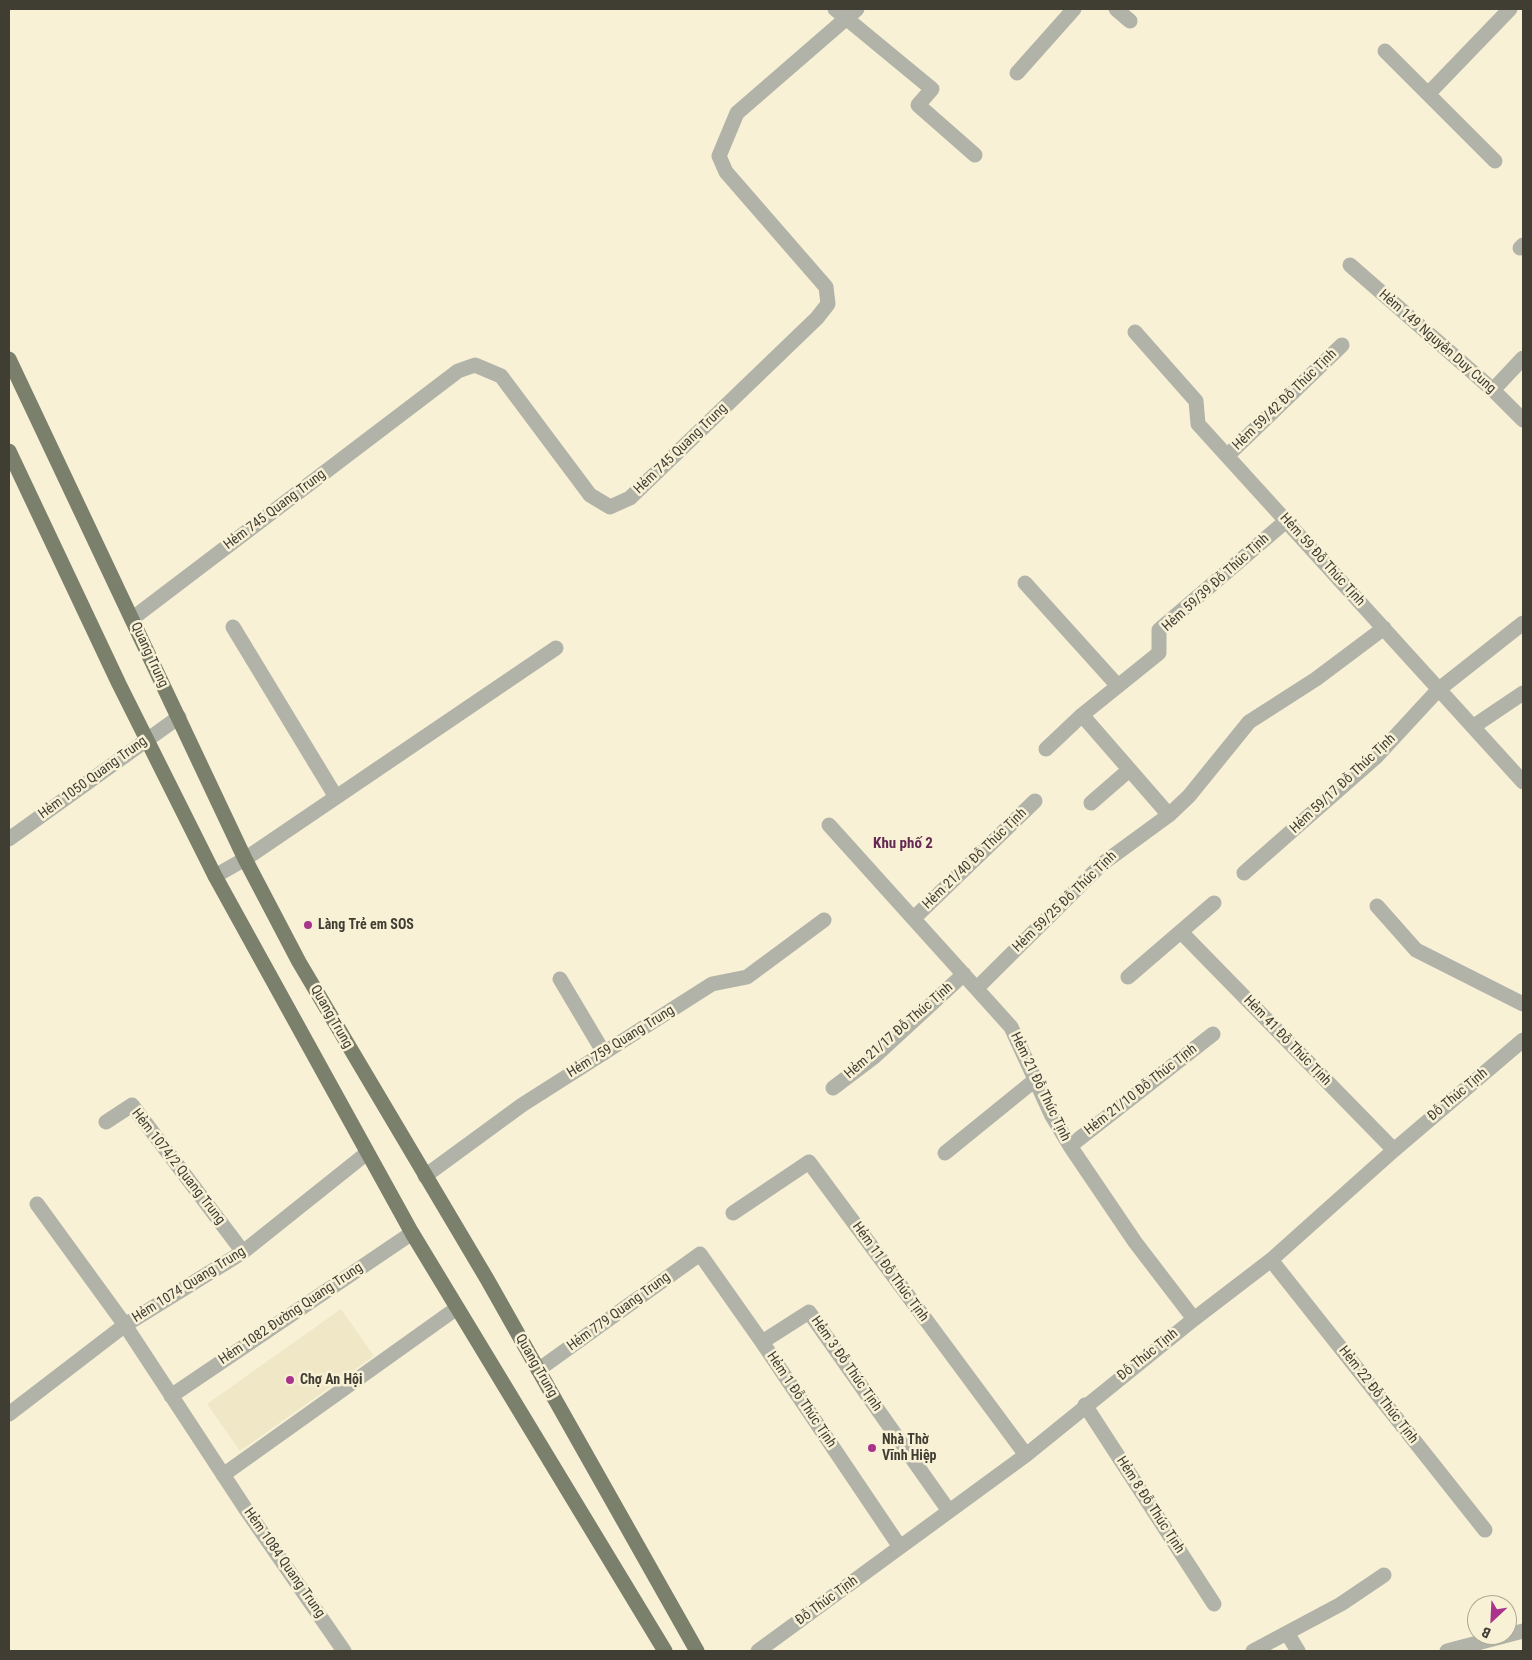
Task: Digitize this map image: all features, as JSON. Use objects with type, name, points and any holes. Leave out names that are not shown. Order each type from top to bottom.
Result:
[{"type":"main road","name":"Quang Trung","points":[[9,359],[133,618],[245,859],[299,962],[538,1370],[698,1651]]},
{"type":"main road","points":[[9,451],[146,739],[215,876],[412,1233],[665,1651]]},
{"type":"street","points":[[835,9],[932,89],[918,105],[975,155]]},
{"type":"street","name":"Hẻm 745 Quang Trung","points":[[133,618],[458,371],[475,365],[500,376],[590,496],[610,507],[630,498],[817,318],[828,304],[826,287],[726,172],[719,156],[736,113],[857,9]]},
{"type":"street","points":[[1017,73],[1074,9]]},
{"type":"street","points":[[1116,9],[1130,21]]},
{"type":"street","points":[[1430,94],[1510,9]]},
{"type":"street","points":[[1385,51],[1495,161]]},
{"type":"street","name":"Hẻm 149 Nguyễn Duy Cung","points":[[1350,265],[1493,390],[1523,420]]},
{"type":"street","name":"Hẻm 59 Đỗ Thúc Tịnh","points":[[1135,332],[1196,401],[1198,424],[1523,782]]},
{"type":"street","name":"Hẻm 59/42 Đỗ Thúc Tịnh","points":[[1228,456],[1342,345]]},
{"type":"street","points":[[1493,390],[1523,358]]},
{"type":"street","name":"Hẻm 59/39 Đỗ Thúc Tịnh","points":[[1046,749],[1082,715],[1159,653],[1159,630],[1286,521]]},
{"type":"street","points":[[1025,583],[1118,686]]},
{"type":"street","name":"Hẻm 59/17 Đỗ Thúc Tịnh","points":[[1244,873],[1377,756],[1438,690],[1523,623]]},
{"type":"street","points":[[233,627],[336,797]]},
{"type":"street","name":"Hẻm 59/25 Đỗ Thúc Tịnh","points":[[977,988],[1102,864],[1169,814],[1189,796],[1249,722],[1316,679],[1384,628]]},
{"type":"street","points":[[215,876],[245,859],[556,648]]},
{"type":"street","points":[[1474,726],[1523,693]]},
{"type":"street","points":[[1082,715],[1169,814]]},
{"type":"street","name":"Hẻm 1050 Quang Trung","points":[[9,840],[146,739],[179,717]]},
{"type":"street","points":[[1091,803],[1129,770]]},
{"type":"street","name":"Hẻm 21/40 Đỗ Thúc Tịnh","points":[[914,918],[1035,801]]},
{"type":"street","name":"Hẻm 21 Đỗ Thúc Tịnh","points":[[829,825],[1011,1027],[1052,1116],[1070,1146],[1135,1242],[1194,1319]]},
{"type":"street","points":[[1128,977],[1214,903]]},
{"type":"street","points":[[1377,906],[1416,950],[1523,1004]]},
{"type":"street","name":"Hẻm 759 Quang Trung","points":[[425,1176],[522,1105],[712,984],[747,977],[824,920]]},
{"type":"street","name":"Hẻm 41 Đỗ Thúc Tịnh","points":[[1181,932],[1394,1150]]},
{"type":"street","name":"Hẻm 21/17 Đỗ Thúc Tịnh","points":[[833,1088],[874,1057],[964,974]]},
{"type":"street","points":[[560,979],[604,1053]]},
{"type":"street","name":"Hẻm 21/10 Đỗ Thúc Tịnh","points":[[1070,1146],[1213,1034]]},
{"type":"street","name":"Đỗ Thúc Tịnh","points":[[758,1651],[1026,1455],[1085,1405],[1271,1260],[1394,1150],[1523,1040]]},
{"type":"street","points":[[945,1153],[1035,1080]]},
{"type":"street","name":"Hẻm 1074/2 Quang Trung","points":[[106,1122],[132,1105],[243,1252]]},
{"type":"street","name":"Hẻm 1074 Quang Trung","points":[[9,1414],[126,1325],[243,1252],[367,1153]]},
{"type":"street","name":"Hẻm 11 Đỗ Thúc Tịnh","points":[[733,1213],[809,1162],[1026,1455]]},
{"type":"street","name":"Hẻm 1084 Quang Trung","points":[[37,1204],[126,1325],[223,1475],[344,1651]]},
{"type":"street","name":"Hẻm 1082 Đường Quang Trung","points":[[171,1396],[412,1233]]},
{"type":"street","name":"Hẻm 779 Quang Trung","points":[[538,1370],[700,1254]]},
{"type":"street","name":"Hẻm 1 Đỗ Thúc Tịnh","points":[[700,1254],[762,1342],[900,1547]]},
{"type":"street","name":"Hẻm 22 Đỗ Thúc Tịnh","points":[[1271,1260],[1485,1530]]},
{"type":"street","points":[[223,1475],[457,1308]]},
{"type":"street","name":"Hẻm 3 Đỗ Thúc Tịnh","points":[[762,1342],[809,1312],[949,1511]]},
{"type":"street","name":"Hẻm 8 Đỗ Thúc Tịnh","points":[[1085,1405],[1214,1604]]},
{"type":"street","points":[[1253,1651],[1341,1604],[1384,1574]]},
{"type":"street","points":[[1446,1651],[1523,1631]]},
{"type":"street","points":[[1287,1633],[1298,1651]]},
{"type":"shaded area","name":"Chợ An Hội","points":[[341,1309],[374,1356],[240,1451],[207,1404]]},
{"type":"place","name":"Làng Trẻ em SOS","points":[[308,925]]},
{"type":"place","name":"Chợ An Hội","points":[[290,1380]]},
{"type":"place","name":"Nhà Thờ Vĩnh Hiệp","points":[[872,1448]]},
{"type":"district","name":"Khu phố 2","points":[[903,844]]}]
